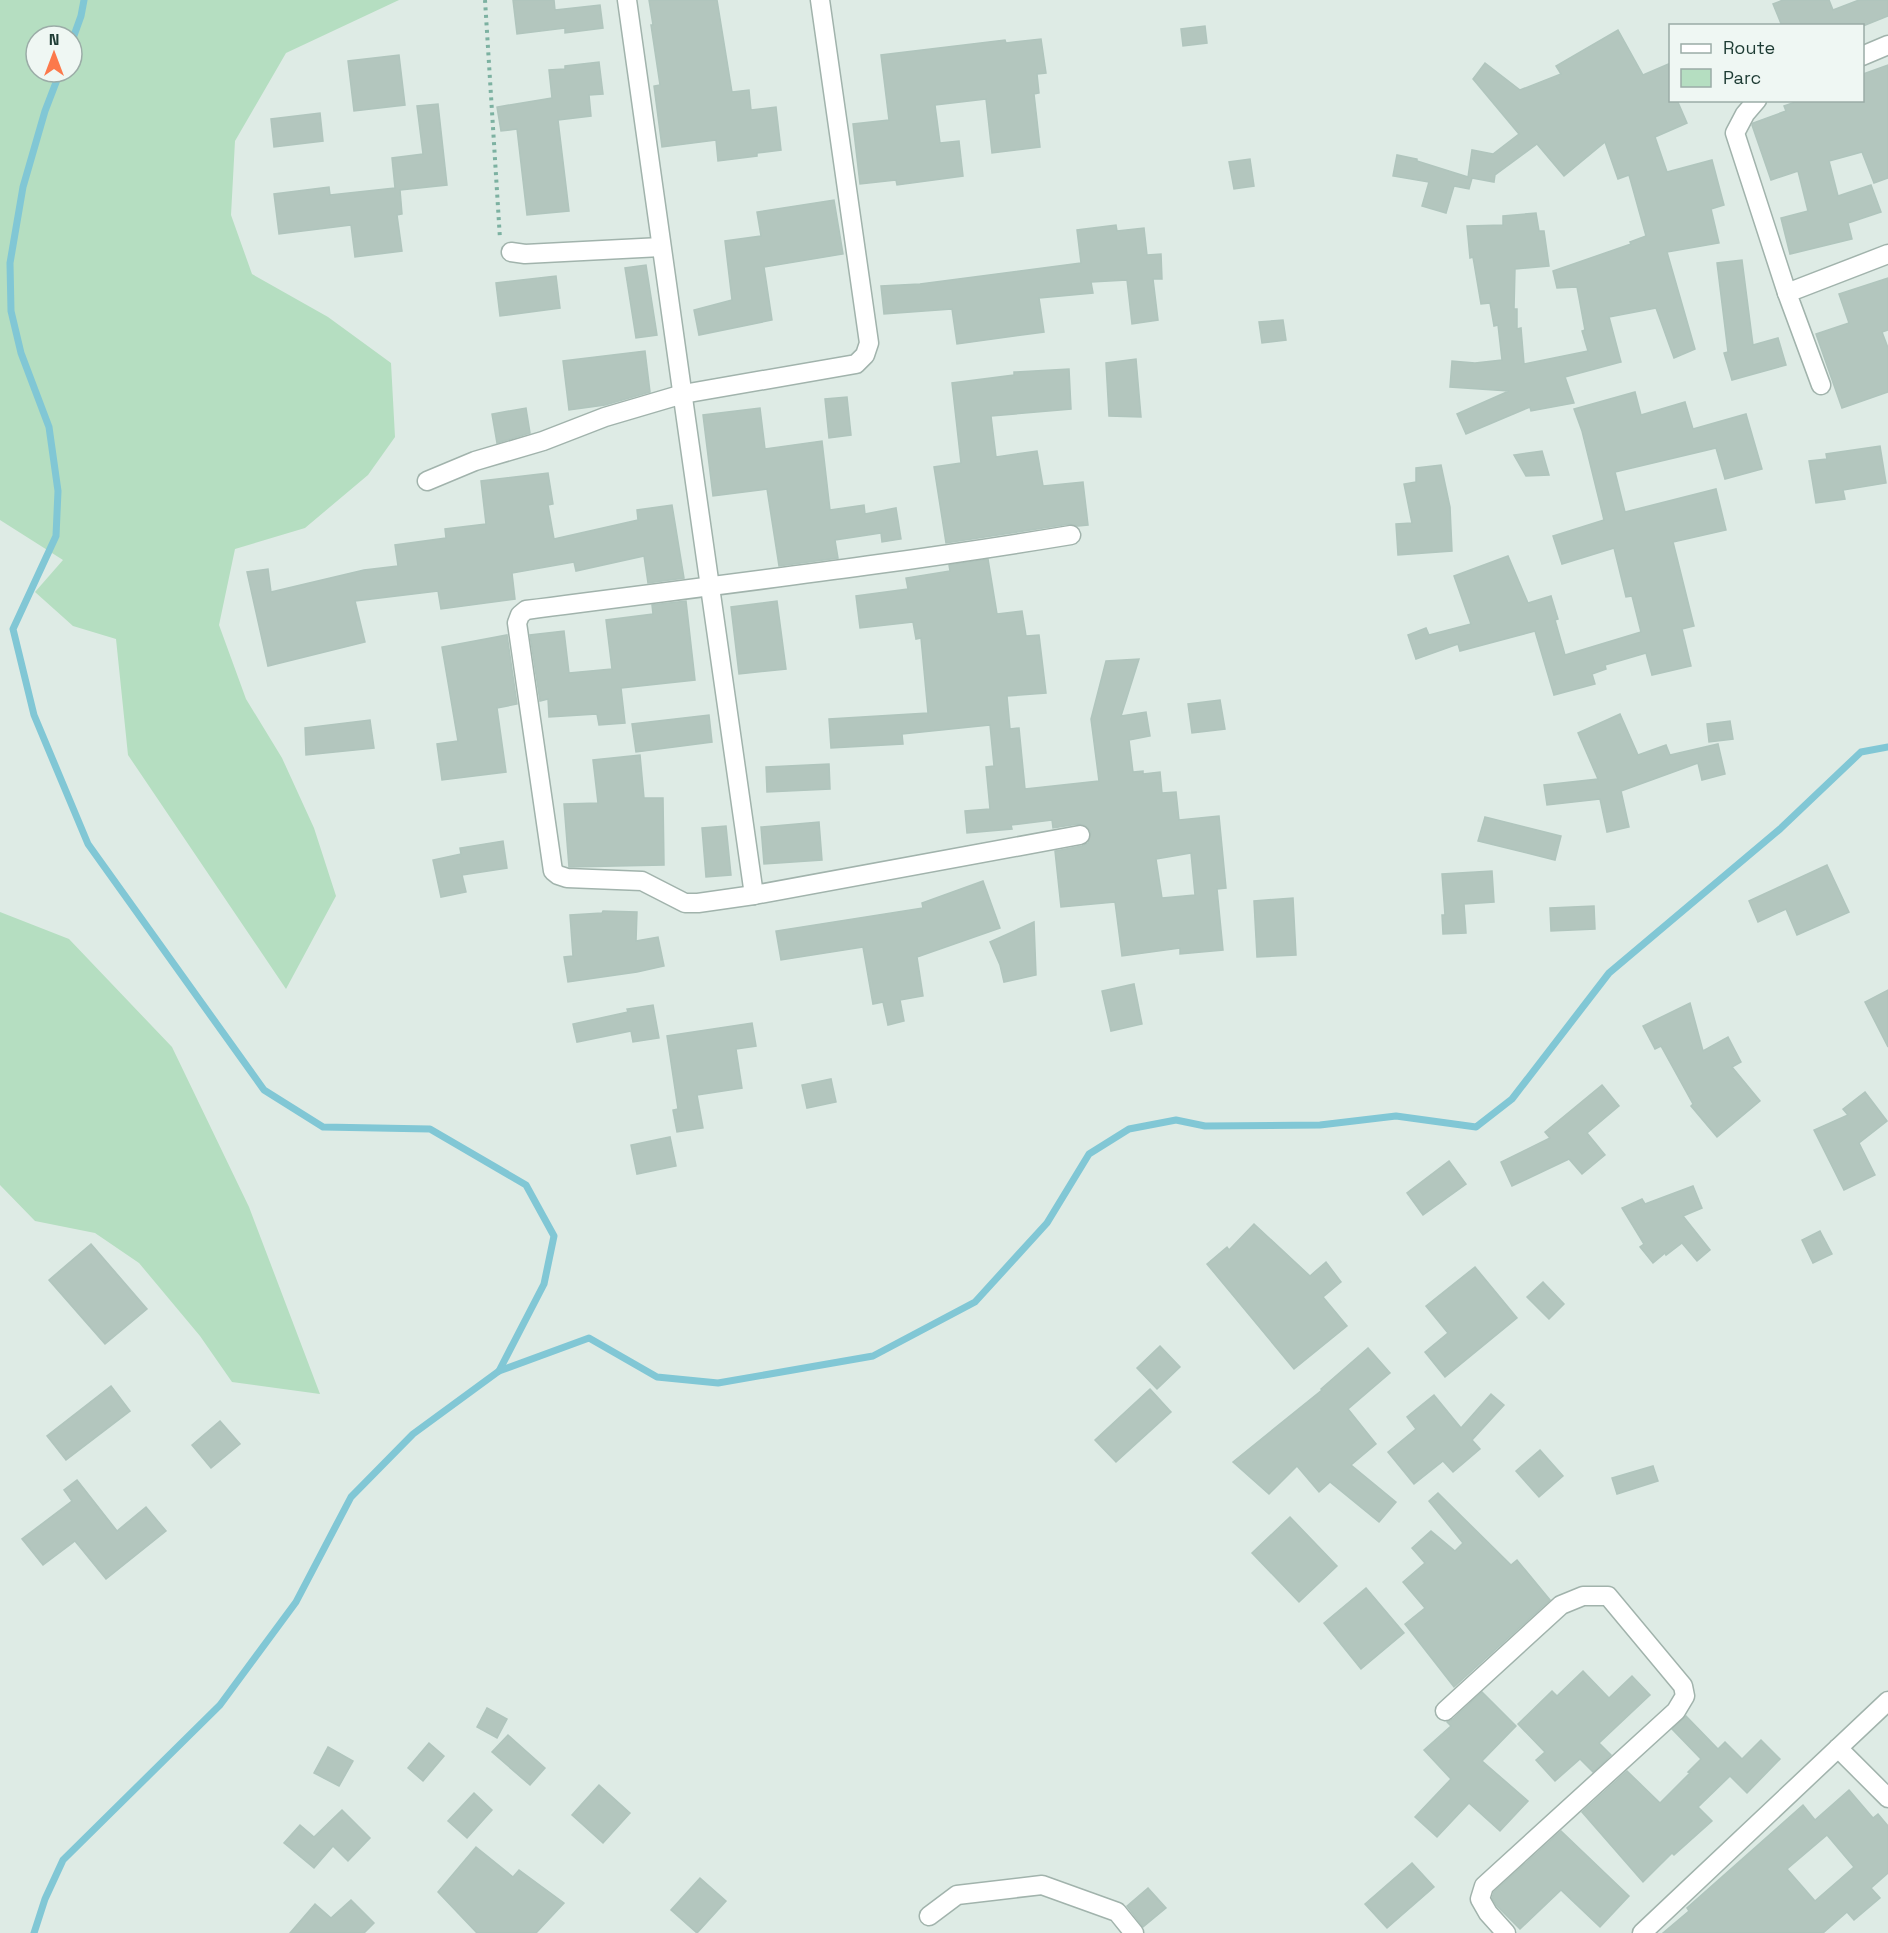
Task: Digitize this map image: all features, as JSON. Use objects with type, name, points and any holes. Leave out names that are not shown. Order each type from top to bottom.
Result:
[{"type":"street","points":[[627,0],[661,247],[712,585],[754,895]]},
{"type":"street","points":[[427,481],[475,461],[543,441],[605,417],[683,394],[856,364],[865,355],[869,343],[820,0]]},
{"type":"street","points":[[1864,56],[1888,45]]},
{"type":"street","points":[[1755,102],[1745,114],[1735,133],[1787,293],[1821,385]]},
{"type":"street","points":[[511,252],[525,254],[661,247]]},
{"type":"street","points":[[1787,293],[1888,254]]},
{"type":"street","points":[[1071,535],[906,561],[526,610],[519,615],[517,623],[553,871],[558,875],[567,878],[642,881],[686,903],[754,895],[1080,835]]},
{"type":"street","points":[[1445,1711],[1560,1605],[1583,1596],[1608,1596],[1683,1686],[1685,1696],[1676,1710],[1484,1886],[1480,1899],[1488,1913],[1506,1933]]},
{"type":"street","points":[[1642,1933],[1888,1701]]},
{"type":"street","points":[[1838,1748],[1888,1798]]},
{"type":"street","points":[[929,1916],[957,1895],[1042,1885],[1117,1912],[1134,1933]]},
{"type":"path","points":[[485,0],[500,245],[511,252]]},
{"type":"green space","points":[[0,0],[399,0],[286,53],[235,141],[231,215],[252,274],[328,317],[391,363],[395,437],[368,475],[305,528],[235,549],[219,625],[246,699],[282,758],[314,828],[336,896],[286,989],[128,755],[116,639],[73,626],[35,592],[63,560],[0,520]]},
{"type":"green space","points":[[0,912],[69,939],[172,1047],[249,1207],[320,1394],[232,1382],[200,1336],[139,1263],[95,1233],[35,1221],[0,1185]]},
{"type":"building","points":[[513,0],[554,0],[555,10],[600,5],[603,28],[565,33],[565,28],[517,34]]},
{"type":"building","points":[[649,0],[717,0],[732,92],[749,90],[751,110],[776,107],[781,150],[718,161],[716,140],[662,147],[654,86],[660,85]]},
{"type":"building","points":[[1783,0],[1829,0],[1833,10],[1859,0],[1888,0],[1888,16],[1864,26],[1781,24],[1773,4]]},
{"type":"building","points":[[1205,26],[1207,43],[1183,46],[1181,29]]},
{"type":"building","points":[[1618,30],[1643,75],[1669,64],[1669,102],[1678,102],[1687,123],[1655,137],[1667,172],[1712,160],[1724,205],[1711,209],[1719,243],[1667,252],[1695,349],[1674,358],[1656,308],[1609,317],[1621,362],[1565,377],[1574,403],[1531,411],[1530,407],[1466,434],[1457,414],[1509,391],[1450,387],[1452,361],[1475,363],[1502,360],[1498,325],[1494,326],[1490,303],[1481,304],[1473,257],[1470,258],[1467,226],[1503,225],[1503,216],[1536,213],[1539,231],[1544,231],[1549,266],[1515,269],[1514,309],[1517,309],[1517,329],[1521,328],[1524,364],[1588,351],[1582,331],[1585,330],[1577,287],[1557,288],[1553,271],[1631,244],[1630,242],[1646,236],[1629,175],[1618,179],[1605,142],[1564,176],[1537,144],[1495,175],[1494,182],[1472,178],[1469,189],[1454,186],[1446,213],[1422,206],[1429,182],[1393,176],[1397,155],[1417,159],[1417,161],[1468,177],[1472,150],[1493,154],[1519,134],[1473,79],[1485,63],[1520,90],[1561,74],[1556,66]]},
{"type":"building","points":[[1041,39],[1046,73],[1037,74],[1039,93],[1034,94],[1040,147],[992,153],[986,99],[935,105],[940,143],[959,141],[963,176],[897,185],[896,180],[860,184],[853,124],[889,120],[881,55],[1005,40],[1006,43]]},
{"type":"building","points":[[399,55],[405,105],[354,111],[348,61]]},
{"type":"building","points":[[599,62],[603,94],[589,95],[591,116],[558,120],[569,211],[527,215],[517,129],[501,131],[497,107],[552,98],[549,70]]},
{"type":"building","points":[[1888,65],[1888,178],[1874,183],[1862,152],[1829,161],[1838,196],[1871,185],[1881,212],[1848,223],[1852,239],[1790,254],[1781,218],[1808,211],[1798,171],[1771,180],[1752,125],[1786,111],[1784,106],[1795,102],[1864,102],[1864,74]]},
{"type":"building","points":[[438,104],[447,185],[400,190],[402,214],[397,215],[402,251],[355,257],[351,225],[279,234],[274,194],[329,187],[330,195],[395,188],[392,158],[423,154],[417,106]]},
{"type":"building","points":[[320,113],[323,141],[274,147],[271,119]]},
{"type":"building","points":[[1250,159],[1254,186],[1234,189],[1229,162]]},
{"type":"building","points":[[834,200],[843,254],[764,267],[772,320],[699,335],[694,310],[732,300],[725,241],[761,236],[757,212]]},
{"type":"building","points":[[1116,225],[1117,231],[1144,228],[1147,255],[1161,254],[1162,279],[1153,279],[1158,320],[1132,324],[1127,280],[1091,282],[1093,293],[1039,298],[1044,332],[957,344],[952,309],[884,314],[881,286],[920,284],[1081,263],[1077,230]]},
{"type":"building","points":[[1742,260],[1753,345],[1778,338],[1786,365],[1732,380],[1724,353],[1728,352],[1717,263]]},
{"type":"building","points":[[646,265],[657,335],[636,338],[625,268]]},
{"type":"building","points":[[556,276],[560,308],[500,316],[496,283]]},
{"type":"building","points":[[1888,278],[1888,330],[1882,332],[1888,348],[1888,392],[1842,408],[1816,334],[1849,323],[1839,294]]},
{"type":"building","points":[[1283,320],[1286,340],[1262,343],[1259,322]]},
{"type":"building","points":[[645,351],[650,392],[605,405],[569,410],[563,361]]},
{"type":"building","points":[[1136,359],[1141,417],[1109,416],[1106,363]]},
{"type":"building","points":[[1069,369],[1071,409],[991,416],[996,457],[1037,451],[1043,486],[1083,482],[1088,525],[1069,524],[946,543],[934,467],[961,463],[952,383],[1014,375],[1014,372]]},
{"type":"building","points":[[1635,392],[1641,415],[1685,402],[1693,429],[1746,414],[1762,469],[1725,479],[1716,448],[1615,472],[1625,512],[1716,489],[1726,530],[1673,542],[1694,626],[1682,629],[1691,666],[1652,675],[1646,653],[1605,665],[1606,669],[1592,674],[1595,684],[1554,695],[1535,631],[1460,651],[1458,644],[1416,659],[1408,635],[1426,628],[1429,635],[1471,624],[1454,576],[1508,556],[1528,603],[1551,596],[1565,655],[1641,632],[1632,596],[1626,597],[1614,548],[1562,564],[1553,536],[1604,520],[1582,431],[1574,409]]},
{"type":"building","points":[[847,397],[851,435],[829,438],[825,399]]},
{"type":"building","points":[[526,408],[530,433],[497,443],[492,414]]},
{"type":"building","points":[[760,408],[765,449],[822,441],[830,510],[864,505],[865,514],[896,508],[901,539],[882,542],[881,533],[835,540],[838,558],[779,566],[767,489],[713,496],[703,415]]},
{"type":"building","points":[[1880,446],[1886,483],[1843,490],[1845,499],[1816,503],[1809,461],[1827,459],[1826,454]]},
{"type":"building","points":[[1542,451],[1549,475],[1526,476],[1514,455]]},
{"type":"building","points":[[1441,465],[1450,507],[1452,551],[1398,555],[1396,524],[1412,523],[1404,484],[1416,482],[1416,468]]},
{"type":"building","points":[[548,473],[553,504],[548,505],[554,539],[638,520],[637,510],[672,505],[684,578],[648,583],[644,556],[576,571],[574,562],[512,573],[515,599],[441,609],[438,591],[355,601],[365,642],[268,666],[247,572],[268,569],[271,592],[364,570],[398,566],[395,545],[446,538],[445,529],[486,524],[481,481]]},
{"type":"building","points":[[988,559],[997,614],[1022,611],[1026,636],[1039,635],[1046,693],[1007,696],[1010,729],[1019,728],[1025,789],[1099,781],[1091,719],[1106,661],[1139,659],[1121,716],[1146,712],[1150,736],[1129,740],[1133,772],[1143,771],[1143,774],[1160,772],[1162,793],[1176,792],[1179,820],[1219,816],[1226,888],[1217,889],[1223,950],[1180,954],[1180,948],[1122,956],[1115,902],[1061,907],[1055,851],[1088,843],[1091,832],[1084,825],[1053,828],[1052,820],[1011,825],[1012,829],[967,833],[965,811],[990,809],[986,767],[994,766],[990,725],[902,734],[903,744],[831,748],[829,719],[928,713],[921,638],[916,639],[913,622],[860,628],[856,596],[908,589],[906,578],[950,571],[949,565]],"holes":[[[1191,853],[1195,895],[1162,898],[1156,859]]]},
{"type":"building","points":[[686,601],[695,680],[621,688],[625,723],[599,725],[597,714],[549,717],[548,699],[540,701],[530,635],[564,631],[569,673],[612,669],[606,620],[653,614],[652,605]]},
{"type":"building","points":[[777,601],[786,669],[739,674],[731,607]]},
{"type":"building","points":[[507,635],[517,704],[497,708],[506,772],[442,780],[437,744],[458,741],[442,647]]},
{"type":"building","points":[[1220,700],[1225,729],[1192,733],[1188,704]]},
{"type":"building","points":[[1620,714],[1638,755],[1666,745],[1670,755],[1718,744],[1725,774],[1702,780],[1698,763],[1621,791],[1629,827],[1607,832],[1600,799],[1547,805],[1544,785],[1598,779],[1578,733]]},
{"type":"building","points":[[709,715],[712,742],[636,752],[632,724]]},
{"type":"building","points":[[370,720],[374,748],[306,755],[305,728]]},
{"type":"building","points":[[1730,721],[1733,739],[1709,742],[1707,724]]},
{"type":"building","points":[[640,755],[644,798],[663,798],[664,865],[569,867],[564,804],[598,803],[593,760]]},
{"type":"building","points":[[829,764],[830,789],[767,792],[766,767]]},
{"type":"building","points":[[1485,817],[1561,836],[1555,860],[1478,841]]},
{"type":"building","points":[[819,822],[822,860],[764,864],[761,827]]},
{"type":"building","points":[[726,826],[731,875],[706,877],[702,828]]},
{"type":"building","points":[[503,841],[507,868],[462,875],[466,892],[441,897],[433,860],[461,854],[460,848]]},
{"type":"building","points":[[1827,865],[1849,912],[1797,935],[1786,909],[1758,922],[1749,901]]},
{"type":"building","points":[[1492,871],[1494,902],[1464,904],[1466,933],[1443,934],[1442,915],[1445,915],[1442,874]]},
{"type":"building","points":[[983,881],[1000,928],[917,957],[923,996],[900,1000],[904,1021],[888,1025],[883,1002],[873,1004],[863,947],[781,960],[776,931],[923,908],[922,903]]},
{"type":"building","points":[[1293,898],[1296,955],[1257,957],[1254,901]]},
{"type":"building","points":[[1594,906],[1595,929],[1551,931],[1550,908]]},
{"type":"building","points":[[603,911],[637,912],[636,941],[658,937],[664,966],[568,982],[564,957],[573,956],[570,915],[602,913]]},
{"type":"building","points":[[1034,922],[1036,975],[1004,982],[1000,965],[990,942]]},
{"type":"building","points":[[1134,984],[1142,1024],[1111,1031],[1102,991]]},
{"type":"building","points":[[1888,990],[1888,1047],[1865,1002]]},
{"type":"building","points":[[1690,1003],[1703,1051],[1728,1037],[1741,1062],[1732,1067],[1760,1101],[1717,1137],[1691,1106],[1693,1104],[1661,1046],[1655,1049],[1643,1026]]},
{"type":"building","points":[[653,1005],[659,1038],[633,1042],[631,1031],[577,1042],[573,1024],[628,1012],[627,1009]]},
{"type":"building","points":[[752,1023],[756,1046],[736,1049],[742,1088],[697,1095],[703,1128],[677,1132],[673,1110],[678,1109],[667,1036]]},
{"type":"building","points":[[831,1079],[836,1102],[807,1108],[802,1085]]},
{"type":"building","points":[[1602,1085],[1619,1106],[1587,1133],[1605,1155],[1582,1174],[1569,1159],[1512,1186],[1501,1162],[1550,1138],[1545,1132]]},
{"type":"building","points":[[1865,1092],[1887,1121],[1859,1143],[1875,1175],[1844,1190],[1814,1130],[1848,1115],[1843,1109]]},
{"type":"building","points":[[670,1137],[676,1166],[637,1174],[631,1145]]},
{"type":"building","points":[[1449,1161],[1466,1184],[1423,1215],[1407,1193]]},
{"type":"building","points":[[1693,1186],[1702,1208],[1683,1216],[1710,1250],[1697,1261],[1682,1243],[1653,1263],[1640,1247],[1644,1244],[1622,1208],[1642,1199],[1645,1204]]},
{"type":"building","points":[[1254,1224],[1310,1276],[1326,1262],[1341,1282],[1323,1297],[1347,1326],[1294,1369],[1207,1264],[1227,1247],[1229,1250]]},
{"type":"building","points":[[1820,1231],[1832,1254],[1813,1263],[1802,1240]]},
{"type":"building","points":[[91,1244],[147,1309],[105,1344],[49,1280]]},
{"type":"building","points":[[1475,1267],[1517,1318],[1445,1377],[1425,1352],[1448,1333],[1426,1306]]},
{"type":"building","points":[[1543,1282],[1564,1304],[1549,1319],[1527,1297]]},
{"type":"building","points":[[1160,1346],[1180,1367],[1157,1389],[1137,1368]]},
{"type":"building","points":[[1368,1348],[1390,1373],[1348,1409],[1376,1444],[1351,1465],[1396,1502],[1379,1522],[1330,1482],[1319,1492],[1297,1466],[1269,1494],[1233,1462],[1322,1390]]},
{"type":"building","points":[[111,1386],[130,1411],[66,1460],[47,1436]]},
{"type":"building","points":[[1150,1389],[1171,1412],[1116,1462],[1095,1440]]},
{"type":"building","points":[[1491,1394],[1504,1405],[1472,1440],[1480,1449],[1453,1472],[1443,1461],[1414,1484],[1388,1452],[1416,1429],[1407,1417],[1434,1395],[1461,1428]]},
{"type":"building","points":[[220,1421],[240,1444],[211,1468],[192,1445]]},
{"type":"building","points":[[1540,1450],[1563,1476],[1539,1497],[1516,1471]]},
{"type":"building","points":[[1653,1466],[1658,1481],[1617,1494],[1612,1478]]},
{"type":"building","points":[[77,1480],[117,1531],[146,1507],[166,1531],[106,1579],[75,1541],[43,1565],[22,1539],[72,1501],[64,1490]]},
{"type":"building","points":[[1438,1493],[1511,1565],[1517,1560],[1550,1600],[1454,1687],[1405,1624],[1425,1608],[1403,1582],[1425,1563],[1412,1548],[1431,1531],[1455,1551],[1463,1543],[1429,1501]]},
{"type":"building","points":[[1290,1517],[1337,1566],[1299,1602],[1252,1553]]},
{"type":"building","points":[[1366,1588],[1404,1633],[1361,1669],[1324,1623]]},
{"type":"building","points":[[1583,1671],[1609,1698],[1632,1676],[1650,1695],[1599,1743],[1611,1755],[1593,1772],[1580,1759],[1555,1781],[1536,1760],[1545,1752],[1518,1724],[1552,1691],[1557,1696]]},
{"type":"building","points":[[1482,1692],[1516,1726],[1482,1761],[1528,1801],[1500,1831],[1469,1803],[1437,1837],[1415,1817],[1451,1779],[1424,1750],[1451,1726],[1447,1722]]},
{"type":"building","points":[[487,1708],[507,1719],[497,1738],[477,1727]]},
{"type":"building","points":[[1686,1716],[1718,1749],[1725,1742],[1742,1759],[1761,1740],[1780,1759],[1747,1793],[1730,1776],[1698,1807],[1712,1821],[1674,1855],[1672,1853],[1643,1882],[1582,1812],[1627,1771],[1660,1803],[1701,1759],[1672,1729]]},
{"type":"building","points":[[508,1735],[545,1768],[530,1785],[492,1752]]},
{"type":"building","points":[[429,1743],[444,1756],[423,1781],[408,1768]]},
{"type":"building","points":[[328,1747],[353,1761],[339,1786],[314,1773]]},
{"type":"building","points":[[599,1785],[630,1813],[603,1843],[572,1815]]},
{"type":"building","points":[[1849,1790],[1873,1818],[1878,1814],[1888,1826],[1888,1873],[1871,1888],[1880,1898],[1854,1920],[1847,1912],[1823,1933],[1663,1933],[1689,1911],[1687,1908],[1803,1805],[1815,1820]],"holes":[[[1827,1835],[1854,1867],[1815,1901],[1787,1869]]]},
{"type":"building","points":[[474,1793],[492,1810],[467,1838],[448,1821]]},
{"type":"building","points":[[342,1810],[370,1838],[348,1861],[333,1846],[314,1868],[284,1843],[300,1825],[314,1837]]},
{"type":"building","points":[[1561,1831],[1629,1896],[1600,1927],[1561,1890],[1520,1929],[1497,1906],[1492,1898],[1494,1892]]},
{"type":"building","points":[[476,1847],[513,1877],[519,1870],[564,1903],[536,1933],[477,1933],[438,1892]]},
{"type":"building","points":[[1412,1863],[1434,1887],[1387,1928],[1365,1904]]},
{"type":"building","points":[[700,1878],[726,1901],[697,1933],[671,1910]]},
{"type":"building","points":[[1148,1888],[1166,1908],[1143,1927],[1127,1906]]},
{"type":"building","points":[[351,1900],[374,1923],[364,1933],[290,1933],[315,1904],[331,1918]]},
{"type":"waterway","points":[[78,24],[84,0]]},
{"type":"waterway","points":[[55,84],[45,111],[23,187],[10,263],[11,311],[21,353],[49,427],[58,491],[56,536],[13,629],[34,715],[88,844],[264,1090],[323,1127],[430,1129],[526,1185],[554,1236],[544,1284],[499,1371]]},
{"type":"waterway","points":[[34,1933],[45,1899],[63,1860],[220,1705],[296,1602],[351,1497],[413,1434],[499,1371],[589,1338],[657,1377],[718,1383],[873,1356],[975,1302],[1047,1223],[1089,1154],[1129,1129],[1176,1120],[1205,1126],[1320,1125],[1396,1116],[1476,1127],[1512,1099],[1609,973],[1780,829],[1861,752],[1888,747]]}]
